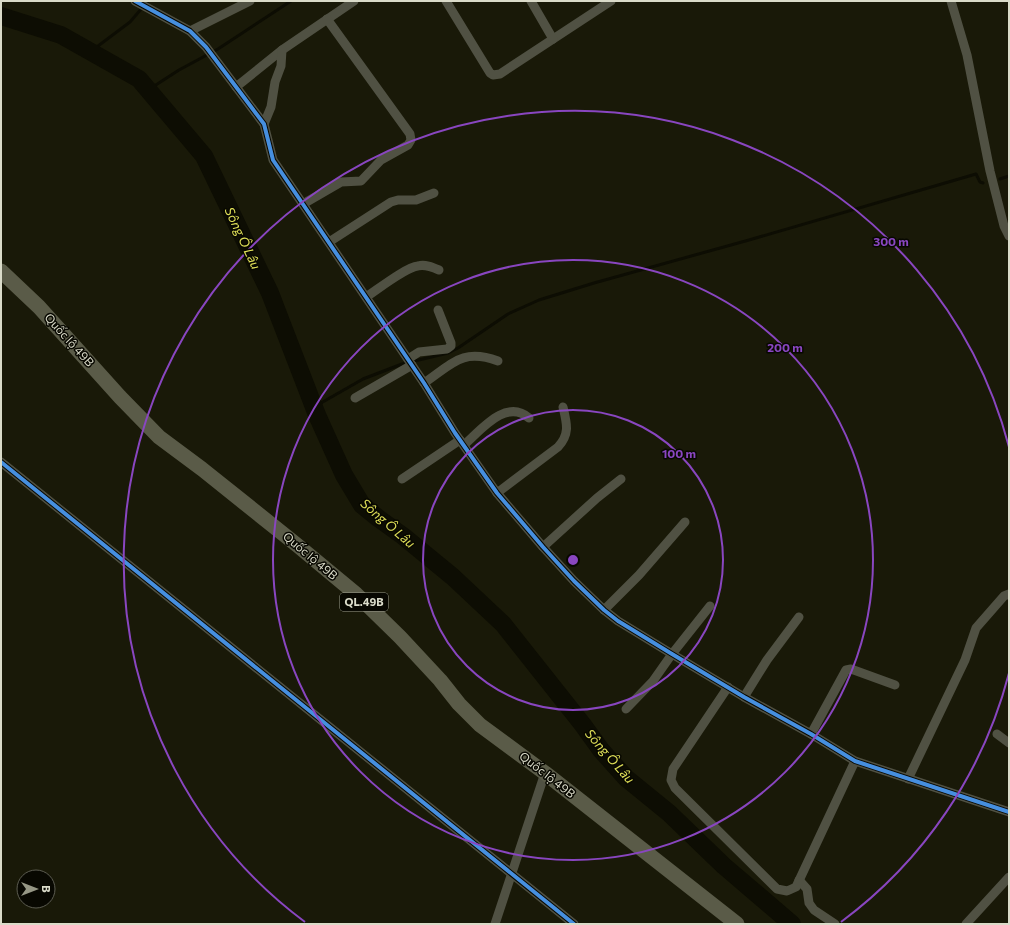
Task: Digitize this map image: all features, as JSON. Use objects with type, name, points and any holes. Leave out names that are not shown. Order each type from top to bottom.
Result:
[{"type":"main road","name":"Quốc lộ 49B","points":[[1,271],[39,307],[120,397],[159,437],[202,469],[356,594],[405,643],[440,680],[459,704],[480,725],[545,773],[736,924]]},
{"type":"street","points":[[190,31],[250,1]]},
{"type":"street","points":[[236,88],[282,50],[327,19],[342,4],[354,1]]},
{"type":"street","points":[[446,1],[490,73],[493,75],[500,74],[610,2]]},
{"type":"street","points":[[531,1],[553,39]]},
{"type":"street","points":[[951,1],[967,55],[990,171],[1004,226],[1009,236]]},
{"type":"street","points":[[141,5],[190,31],[216,59],[264,124],[273,160],[497,493],[574,581],[604,610],[618,621],[672,654],[855,761],[1009,812]]},
{"type":"street","points":[[303,204],[341,182],[361,181],[381,160],[408,145],[411,140],[410,134],[327,19]]},
{"type":"street","points":[[264,124],[282,66],[282,50]]},
{"type":"street","points":[[329,242],[391,202],[398,200],[416,200],[434,193]]},
{"type":"street","points":[[366,297],[409,269],[417,266],[426,266],[439,270]]},
{"type":"street","points":[[355,398],[410,362],[419,352],[447,349],[451,346],[438,310]]},
{"type":"street","points":[[424,383],[466,356],[475,355],[498,361]]},
{"type":"street","points":[[497,493],[558,447],[562,442],[567,431],[563,407]]},
{"type":"street","points":[[402,479],[462,443],[503,413],[518,411],[524,413],[529,418]]},
{"type":"street","points":[[1,462],[574,924]]},
{"type":"street","points":[[543,547],[597,498],[621,479]]},
{"type":"street","points":[[604,610],[639,575],[685,522]]},
{"type":"street","points":[[908,779],[965,660],[976,628],[1004,596],[1009,594]]},
{"type":"street","points":[[626,709],[653,681],[672,654],[710,606]]},
{"type":"street","points":[[744,697],[799,617]]},
{"type":"street","points":[[811,734],[846,670],[851,669],[896,685]]},
{"type":"street","points":[[728,687],[674,769],[671,775],[673,784],[777,889],[782,891],[792,890],[796,887],[855,761]]},
{"type":"street","points":[[998,734],[1009,743]]},
{"type":"street","points":[[495,924],[545,773]]},
{"type":"street","points":[[966,924],[1009,877]]},
{"type":"street","points":[[800,880],[807,889],[809,903],[814,910],[835,924]]},
{"type":"waterway","points":[[90,52],[130,22],[148,1]]},
{"type":"waterway","points":[[148,90],[179,70],[218,49],[291,1]]},
{"type":"waterway","name":"Sông Ô Lâu","points":[[1,16],[61,35],[139,79],[204,156],[270,293],[317,415],[344,475],[362,505],[453,577],[503,624],[601,750],[626,778],[669,813],[724,866],[792,924]]},
{"type":"waterway","points":[[314,407],[363,379],[402,364],[448,353],[458,348],[508,314],[539,300],[976,174],[980,182],[983,183]]},
{"type":"waterway","points":[[1000,179],[1009,176]]},
{"type":"cycle path","points":[[135,1],[190,31],[206,47],[264,124],[273,160],[424,383],[455,433],[497,493],[574,581],[604,610],[618,621],[672,654],[855,761],[1009,812]]},
{"type":"cycle path","points":[[1,462],[574,924]]}]
